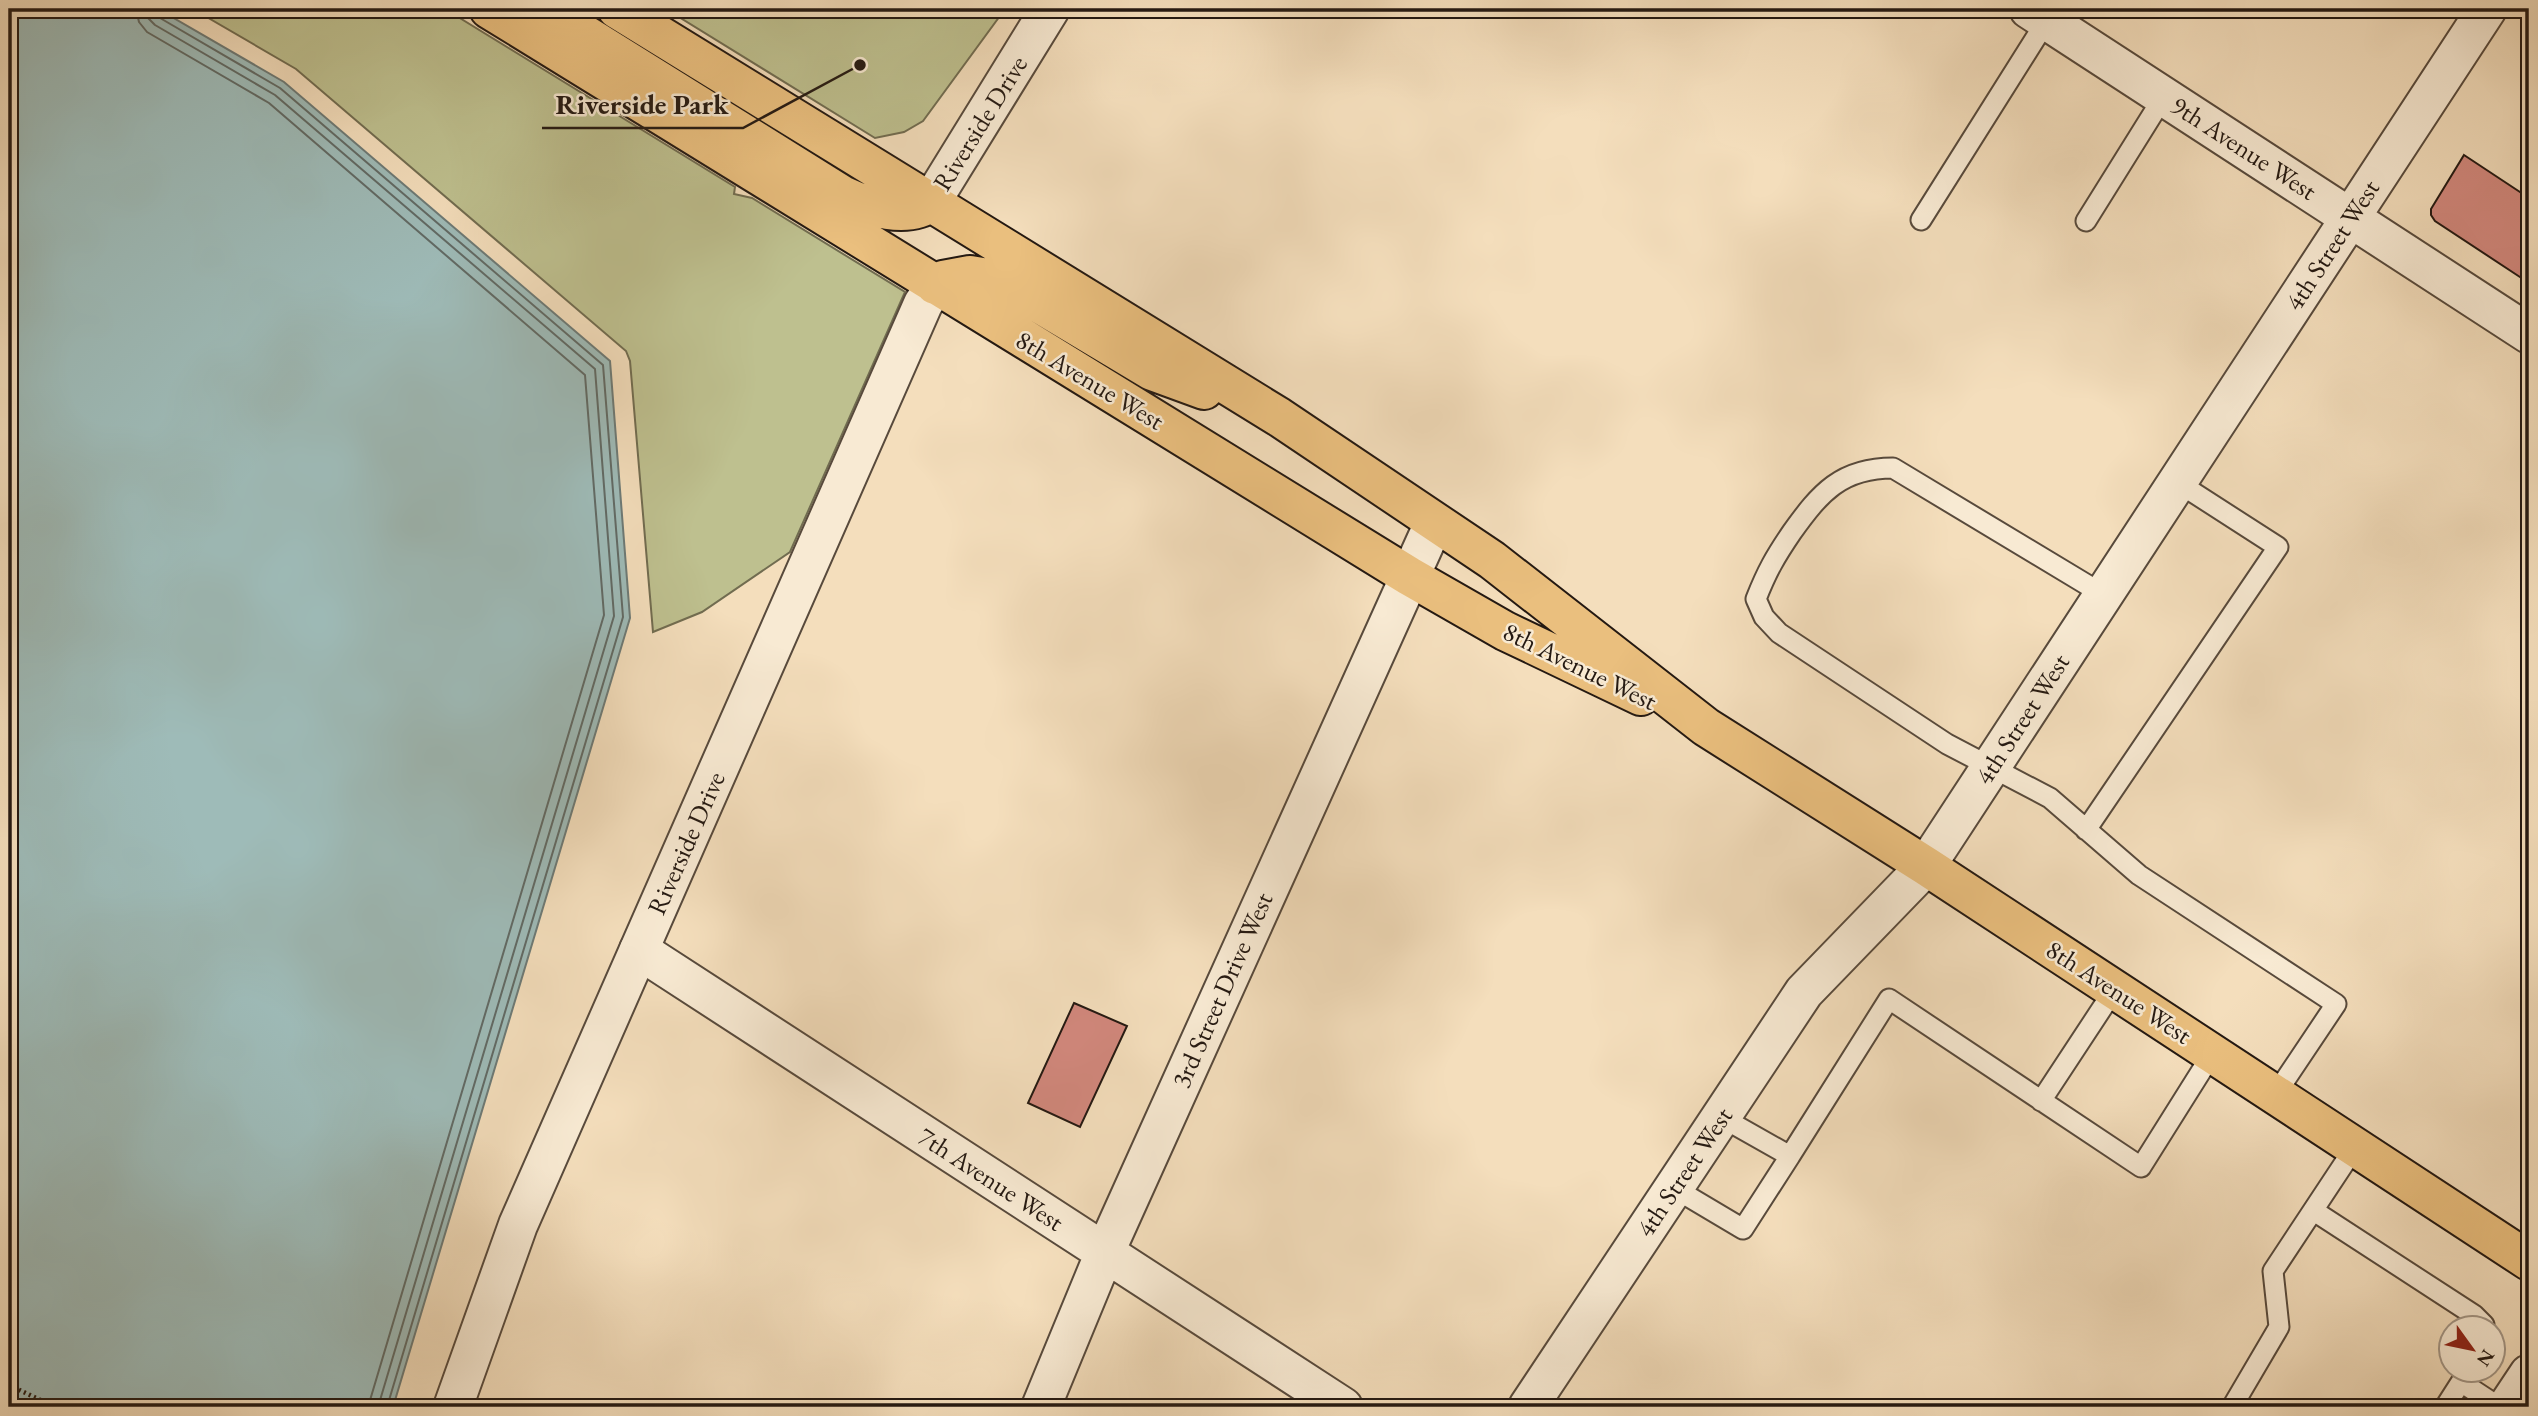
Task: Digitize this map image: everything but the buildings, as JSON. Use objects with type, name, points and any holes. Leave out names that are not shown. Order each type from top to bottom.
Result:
[{"type":"main road","name":"8th Avenue West","points":[[489,9],[1409,576],[1504,631],[1706,727]]},
{"type":"main road","points":[[544,9],[844,196],[871,206],[891,209],[919,208],[931,202]]},
{"type":"main road","name":"8th Avenue West","points":[[617,9],[1279,417],[1492,560],[1706,727],[1926,866],[2529,1261]]},
{"type":"main road","points":[[935,285],[943,280],[970,275],[1000,280],[1152,372],[1279,417]]},
{"type":"street","name":"Riverside Drive","points":[[931,202],[1050,9]]},
{"type":"street","name":"4th Street West","points":[[1528,1407],[1804,992],[1926,866],[2487,9]]},
{"type":"street","name":"9th Avenue West","points":[[2038,15],[2529,334]]},
{"type":"street","name":"Riverside Drive","points":[[453,1407],[518,1225],[923,304],[935,285]]},
{"type":"street","name":"3rd Street Drive West","points":[[1041,1407],[1105,1252],[1434,523]]},
{"type":"street","name":"7th Avenue West","points":[[639,950],[1343,1407]]},
{"type":"street","points":[[2507,1407],[2529,1374]]},
{"type":"lane","points":[[1921,220],[2038,15]]},
{"type":"lane","points":[[2086,221],[2164,96]]},
{"type":"lane","points":[[2104,595],[1893,468],[1872,468],[1849,476],[1816,498],[1768,567],[1756,599],[1764,617],[1779,633],[1947,744],[2050,798],[2139,876],[2336,1004],[2275,1095]]},
{"type":"lane","points":[[2086,830],[2278,547],[2177,482]]},
{"type":"lane","points":[[2042,1101],[2114,990]]},
{"type":"lane","points":[[1674,1188],[1743,1229],[1889,999],[2141,1167],[2213,1054]]},
{"type":"lane","points":[[1721,1117],[1790,1156]]},
{"type":"lane","points":[[2232,1407],[2279,1327],[2273,1271],[2355,1147]]},
{"type":"lane","points":[[2314,1211],[2472,1314]]},
{"type":"lane","points":[[2445,1407],[2460,1384]]},
{"type":"lane","points":[[2474,1384],[2499,1407]]},
{"type":"path","points":[[9,1385],[55,1407]]},
{"type":"green space","points":[[193,9],[445,9],[735,187],[734,194],[752,198],[905,292],[790,552],[702,612],[653,632],[630,361],[626,351],[296,69]]},
{"type":"green space","points":[[666,9],[1005,9],[923,121],[904,132],[875,138]]},
{"type":"water","points":[[9,9],[158,9],[284,82],[610,361],[630,618],[393,1407],[9,1407]]},
{"type":"place","name":"Riverside Park","points":[[860,65]]}]
